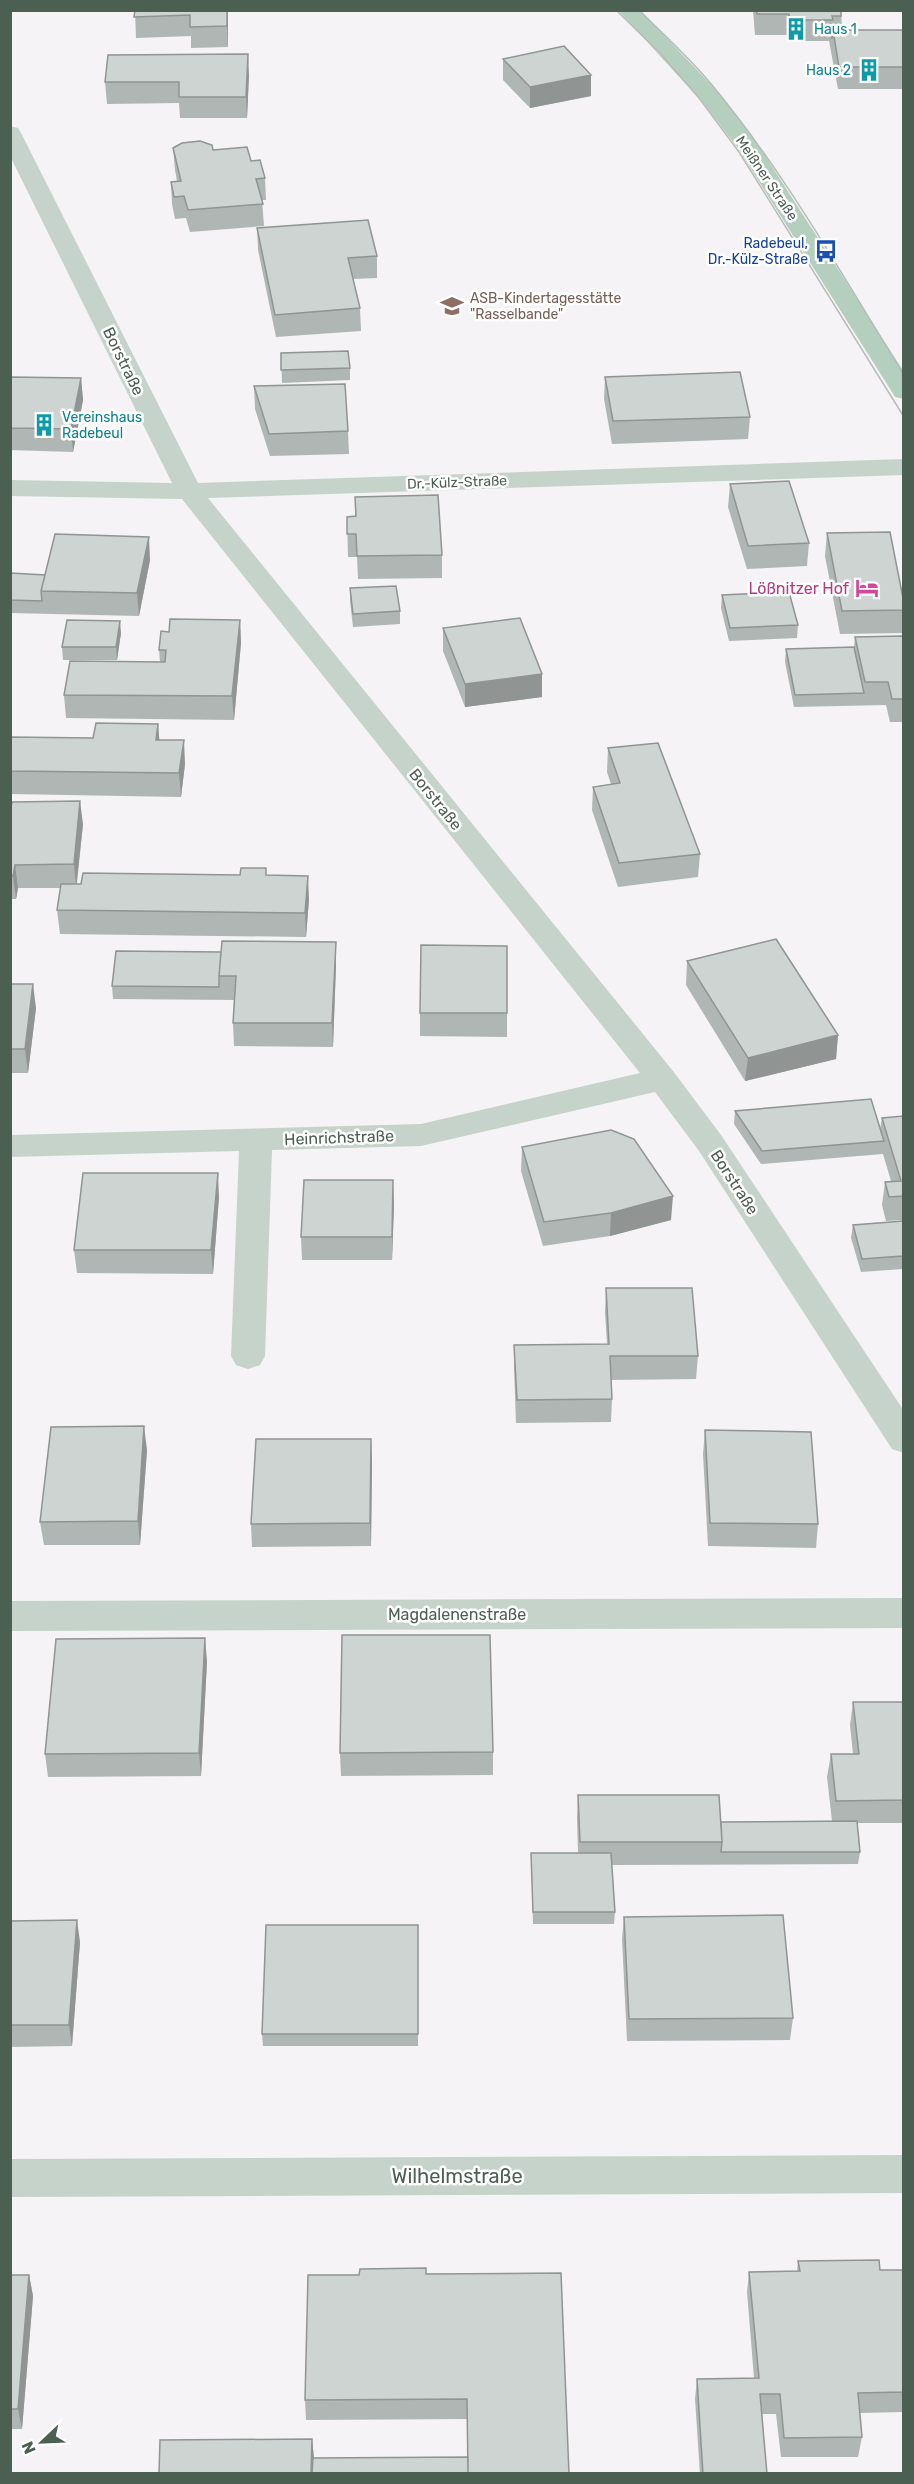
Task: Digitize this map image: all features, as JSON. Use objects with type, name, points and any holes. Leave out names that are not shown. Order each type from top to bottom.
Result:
[{"type":"main road","name":"Meißner Straße","points":[[628,10],[712,99],[747,145],[903,392]]},
{"type":"street","name":"Borstraße","points":[[10,133],[21,177],[189,491],[662,1079],[710,1143],[903,1440]]},
{"type":"street","name":"Dr.-Külz-Straße","points":[[10,488],[189,491],[903,467]]},
{"type":"street","name":"Heinrichstraße","points":[[10,1146],[422,1134],[662,1079]]},
{"type":"street","points":[[248,1356],[256,1140]]},
{"type":"street","name":"Magdalenenstraße","points":[[10,1616],[903,1613]]},
{"type":"street","name":"Wilhelmstraße","points":[[10,2178],[903,2174]]},
{"type":"building","points":[[135,10],[227,10],[227,26],[190,27],[190,15],[134,17]]},
{"type":"building","points":[[756,10],[841,10],[841,16],[832,16],[833,20],[790,20],[789,14],[757,14]]},
{"type":"building","points":[[833,25],[841,25],[842,30],[833,30]]},
{"type":"building","points":[[833,30],[903,30],[903,67],[839,67]]},
{"type":"building","points":[[564,46],[591,75],[530,87],[503,59]]},
{"type":"building","points":[[248,54],[246,97],[179,97],[179,82],[105,82],[108,55]]},
{"type":"building","points":[[200,141],[212,145],[213,150],[247,147],[251,161],[260,160],[265,178],[256,179],[263,204],[188,210],[184,196],[174,197],[171,182],[181,181],[173,148],[182,143]]},
{"type":"building","points":[[368,220],[377,256],[348,258],[360,308],[275,315],[257,228]]},
{"type":"building","points":[[348,351],[350,368],[281,370],[281,353]]},
{"type":"building","points":[[740,372],[750,417],[613,421],[605,377]]},
{"type":"building","points":[[10,377],[81,378],[71,429],[10,428]]},
{"type":"building","points":[[345,384],[348,431],[269,434],[254,386]]},
{"type":"building","points":[[789,481],[809,543],[748,546],[730,484]]},
{"type":"building","points":[[438,495],[442,555],[357,556],[356,534],[347,534],[347,517],[356,516],[355,497]]},
{"type":"building","points":[[890,532],[903,598],[903,610],[842,611],[827,533]]},
{"type":"building","points":[[55,534],[149,537],[137,593],[41,591]]},
{"type":"building","points":[[10,573],[45,575],[41,591],[42,601],[10,600]]},
{"type":"building","points":[[396,586],[400,611],[353,614],[350,588]]},
{"type":"building","points":[[789,592],[798,625],[730,628],[722,595]]},
{"type":"building","points":[[520,618],[542,674],[465,684],[443,628]]},
{"type":"building","points":[[170,619],[240,620],[232,696],[64,695],[70,661],[165,662],[166,650],[159,650],[161,631],[169,632]]},
{"type":"building","points":[[67,620],[120,621],[116,647],[62,647]]},
{"type":"building","points":[[903,636],[903,699],[892,699],[888,682],[865,682],[855,637]]},
{"type":"building","points":[[854,647],[864,693],[795,695],[786,649]]},
{"type":"building","points":[[96,723],[158,724],[156,740],[184,740],[179,773],[10,771],[10,737],[93,738]]},
{"type":"building","points":[[658,743],[700,854],[619,863],[593,787],[620,783],[608,748]]},
{"type":"building","points":[[80,801],[74,864],[15,865],[13,876],[10,876],[12,802]]},
{"type":"building","points":[[241,868],[266,868],[266,875],[308,876],[305,913],[57,910],[61,884],[81,884],[83,873],[240,875]]},
{"type":"building","points":[[776,939],[838,1035],[748,1058],[687,961]]},
{"type":"building","points":[[222,941],[336,942],[332,1023],[233,1023],[236,976],[219,976]]},
{"type":"building","points":[[421,945],[507,946],[507,1013],[420,1013]]},
{"type":"building","points":[[116,951],[221,952],[219,987],[112,986]]},
{"type":"building","points":[[10,984],[33,984],[25,1049],[10,1049]]},
{"type":"building","points":[[871,1099],[884,1141],[762,1151],[735,1111]]},
{"type":"building","points":[[903,1116],[903,1196],[889,1197],[885,1182],[901,1181],[882,1118]]},
{"type":"building","points":[[611,1130],[634,1139],[673,1196],[611,1213],[544,1222],[522,1147]]},
{"type":"building","points":[[83,1173],[218,1173],[211,1250],[74,1250]]},
{"type":"building","points":[[304,1180],[393,1180],[392,1237],[301,1237]]},
{"type":"building","points":[[903,1221],[903,1256],[862,1259],[853,1225]]},
{"type":"building","points":[[606,1288],[692,1288],[698,1356],[610,1356],[612,1399],[517,1400],[514,1345],[609,1344]]},
{"type":"building","points":[[144,1426],[138,1521],[40,1522],[51,1427]]},
{"type":"building","points":[[705,1430],[811,1432],[818,1524],[710,1523]]},
{"type":"building","points":[[256,1439],[371,1439],[370,1523],[251,1524]]},
{"type":"building","points":[[342,1635],[490,1635],[493,1752],[340,1753]]},
{"type":"building","points":[[205,1638],[199,1753],[45,1754],[56,1639]]},
{"type":"building","points":[[853,1702],[903,1702],[903,1800],[836,1801],[831,1754],[859,1754]]},
{"type":"building","points":[[578,1795],[719,1795],[722,1842],[580,1842]]},
{"type":"building","points":[[857,1821],[860,1852],[721,1852],[721,1822]]},
{"type":"building","points":[[531,1853],[611,1853],[615,1912],[533,1912]]},
{"type":"building","points":[[783,1915],[793,2018],[629,2019],[624,1917]]},
{"type":"building","points":[[77,1920],[69,2025],[10,2025],[10,1921]]},
{"type":"building","points":[[266,1925],[418,1925],[418,2034],[262,2034]]},
{"type":"building","points":[[879,2260],[880,2270],[903,2270],[903,2392],[858,2393],[862,2437],[784,2438],[780,2394],[760,2394],[767,2474],[703,2474],[697,2379],[759,2378],[749,2272],[800,2271],[798,2261]]},
{"type":"building","points":[[426,2268],[426,2274],[561,2273],[569,2474],[468,2474],[467,2399],[305,2400],[308,2275],[359,2275],[360,2269]]},
{"type":"building","points":[[10,2275],[29,2275],[18,2409],[10,2409]]},
{"type":"building","points":[[312,2439],[311,2474],[159,2474],[160,2440]]},
{"type":"building","points":[[468,2457],[468,2474],[312,2474],[313,2458]]},
{"type":"tram line","points":[[616,10],[661,54],[699,98],[739,152],[904,417]]},
{"type":"tram line","points":[[639,10],[704,75],[765,154],[904,375]]},
{"type":"place","name":"Haus 1","points":[[796,29]]},
{"type":"place","name":"Haus 2","points":[[869,70]]},
{"type":"place","name":"Radebeul, Dr.-Külz-Straße","points":[[826,251]]},
{"type":"place","name":"ASB-Kindertagesstätte \"Rasselbande\"","points":[[452,306]]},
{"type":"place","name":"Vereinshaus Radebeul","points":[[44,425]]},
{"type":"place","name":"Lößnitzer Hof","points":[[867,588]]}]
